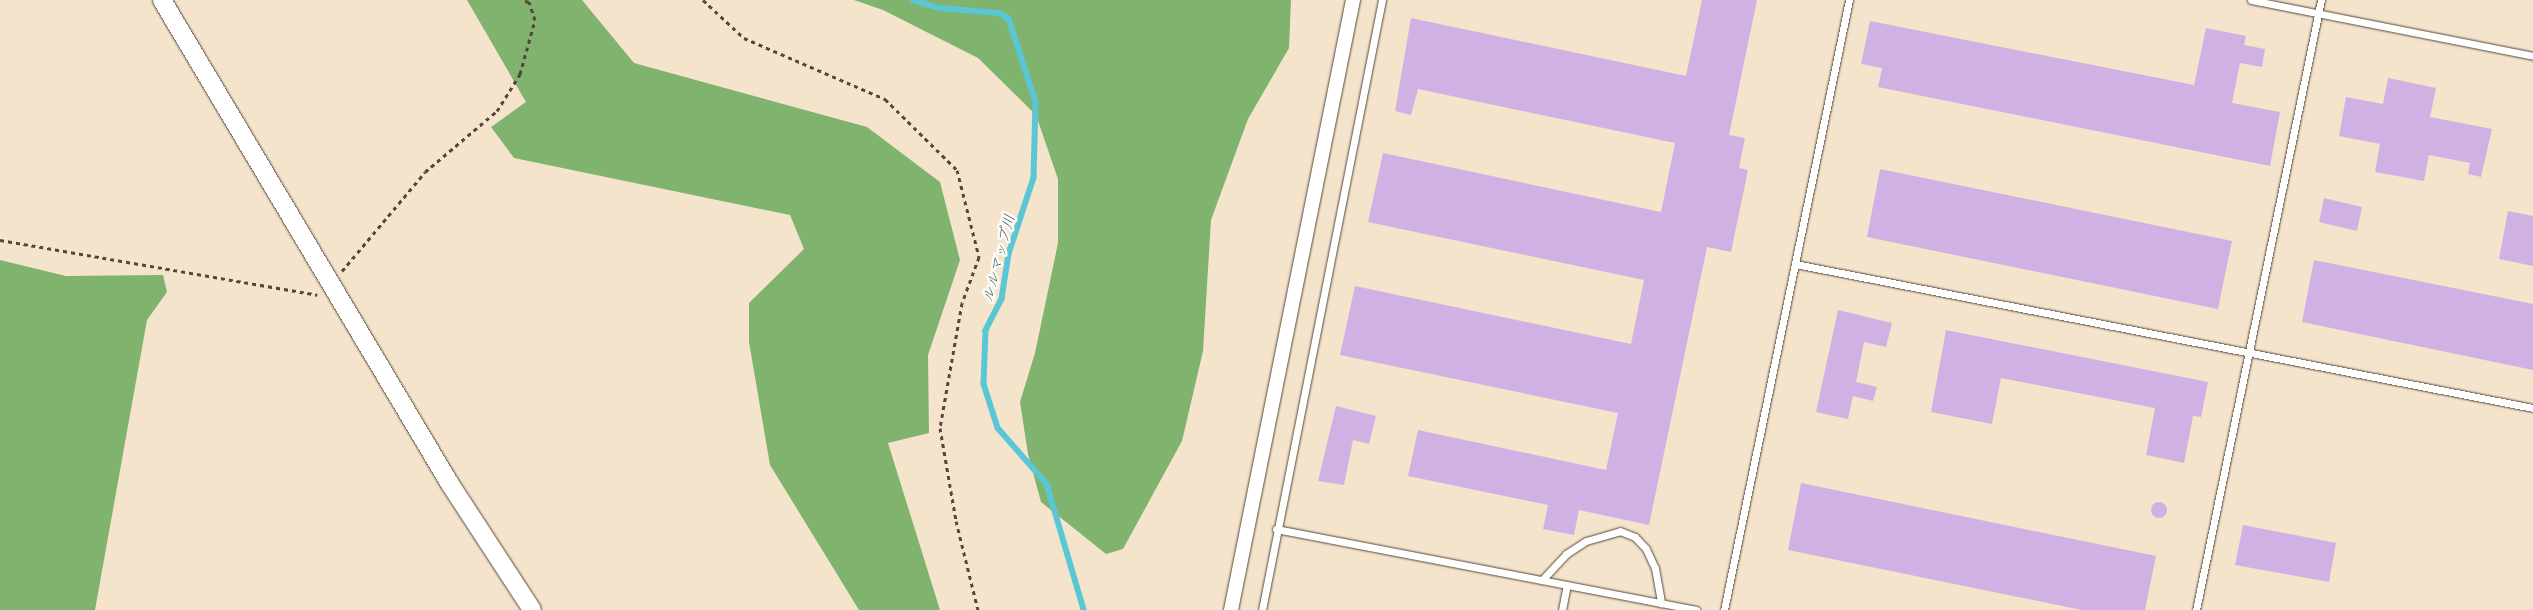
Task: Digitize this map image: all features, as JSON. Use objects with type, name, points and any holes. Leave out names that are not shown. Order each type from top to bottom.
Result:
[{"type":"street","points":[[162,0],[342,299],[450,484],[532,610]]},
{"type":"street","points":[[1231,610],[1353,0]]},
{"type":"lane","points":[[1262,610],[1276,529],[1382,0]]},
{"type":"lane","points":[[1724,610],[1849,0]]},
{"type":"lane","points":[[2251,0],[2533,56]]},
{"type":"lane","points":[[2196,610],[2322,0]]},
{"type":"lane","points":[[1795,264],[2249,351],[2533,408]]},
{"type":"lane","points":[[1276,529],[1696,610]]},
{"type":"lane","points":[[1542,580],[1566,554],[1586,541],[1620,532],[1634,537],[1646,549],[1655,568],[1662,603]]},
{"type":"lane","points":[[1562,610],[1567,585]]},
{"type":"path","points":[[332,283],[425,172],[497,111],[520,74],[535,20],[529,2],[521,0]]},
{"type":"path","points":[[703,0],[744,38],[885,99],[957,170],[980,257],[962,303],[940,428],[956,521],[978,610]]},
{"type":"path","points":[[0,240],[342,299]]},
{"type":"green space","points":[[467,0],[582,0],[634,63],[867,127],[940,182],[960,260],[928,355],[929,433],[888,443],[940,610],[859,610],[770,465],[749,342],[749,303],[804,249],[790,215],[514,158],[491,127],[526,102]]},
{"type":"green space","points":[[854,0],[1291,0],[1289,48],[1248,119],[1211,220],[1203,351],[1182,441],[1123,549],[1106,554],[1041,502],[1028,454],[1020,402],[1035,353],[1058,243],[1058,179],[1036,115],[978,58],[883,10]]},
{"type":"green space","points":[[0,260],[66,276],[163,275],[167,292],[147,320],[95,610],[0,610]]},
{"type":"building","points":[[1702,0],[1757,0],[1729,135],[1745,138],[1739,168],[1748,170],[1731,252],[1707,247],[1649,525],[1579,510],[1574,535],[1543,529],[1548,505],[1408,476],[1418,430],[1606,470],[1618,413],[1340,355],[1355,286],[1631,344],[1644,280],[1368,222],[1383,153],[1661,212],[1675,143],[1418,89],[1411,115],[1395,111],[1411,18],[1686,76]]},
{"type":"building","points":[[1870,21],[2194,85],[2206,28],[2246,36],[2244,45],[2265,49],[2262,67],[2240,63],[2232,103],[2280,112],[2270,166],[1878,87],[1882,68],[1861,64]]},
{"type":"building","points":[[2388,78],[2436,88],[2430,117],[2492,129],[2481,177],[2468,174],[2470,163],[2429,155],[2424,181],[2375,172],[2380,144],[2339,136],[2346,97],[2383,104]]},
{"type":"building","points":[[1880,169],[2232,241],[2218,309],[1867,237]]},
{"type":"building","points":[[2324,198],[2362,207],[2357,231],[2319,222]]},
{"type":"building","points":[[2508,211],[2533,216],[2533,266],[2499,259]]},
{"type":"building","points":[[2314,260],[2533,304],[2533,370],[2302,322]]},
{"type":"building","points":[[1838,310],[1892,323],[1886,347],[1864,342],[1856,382],[1877,387],[1873,401],[1853,396],[1848,419],[1816,412]]},
{"type":"building","points":[[1946,330],[2208,382],[2201,417],[2193,416],[2184,463],[2146,455],[2155,408],[2001,378],[1992,424],[1931,412]]},
{"type":"building","points":[[1336,406],[1376,416],[1369,444],[1353,440],[1344,485],[1318,481]]},
{"type":"building","points":[[1801,483],[2156,556],[2145,610],[2082,610],[1788,550]]},
{"type":"building","points":[[2159,502],[2167,510],[2159,518],[2151,510]]},
{"type":"building","points":[[2243,525],[2336,543],[2329,582],[2235,565]]},
{"type":"waterway","name":"ルルマップ川","points":[[913,0],[939,8],[999,13],[1009,19],[1036,102],[1034,178],[1009,254],[1002,299],[986,331],[984,384],[998,428],[1047,484],[1084,610]]}]
